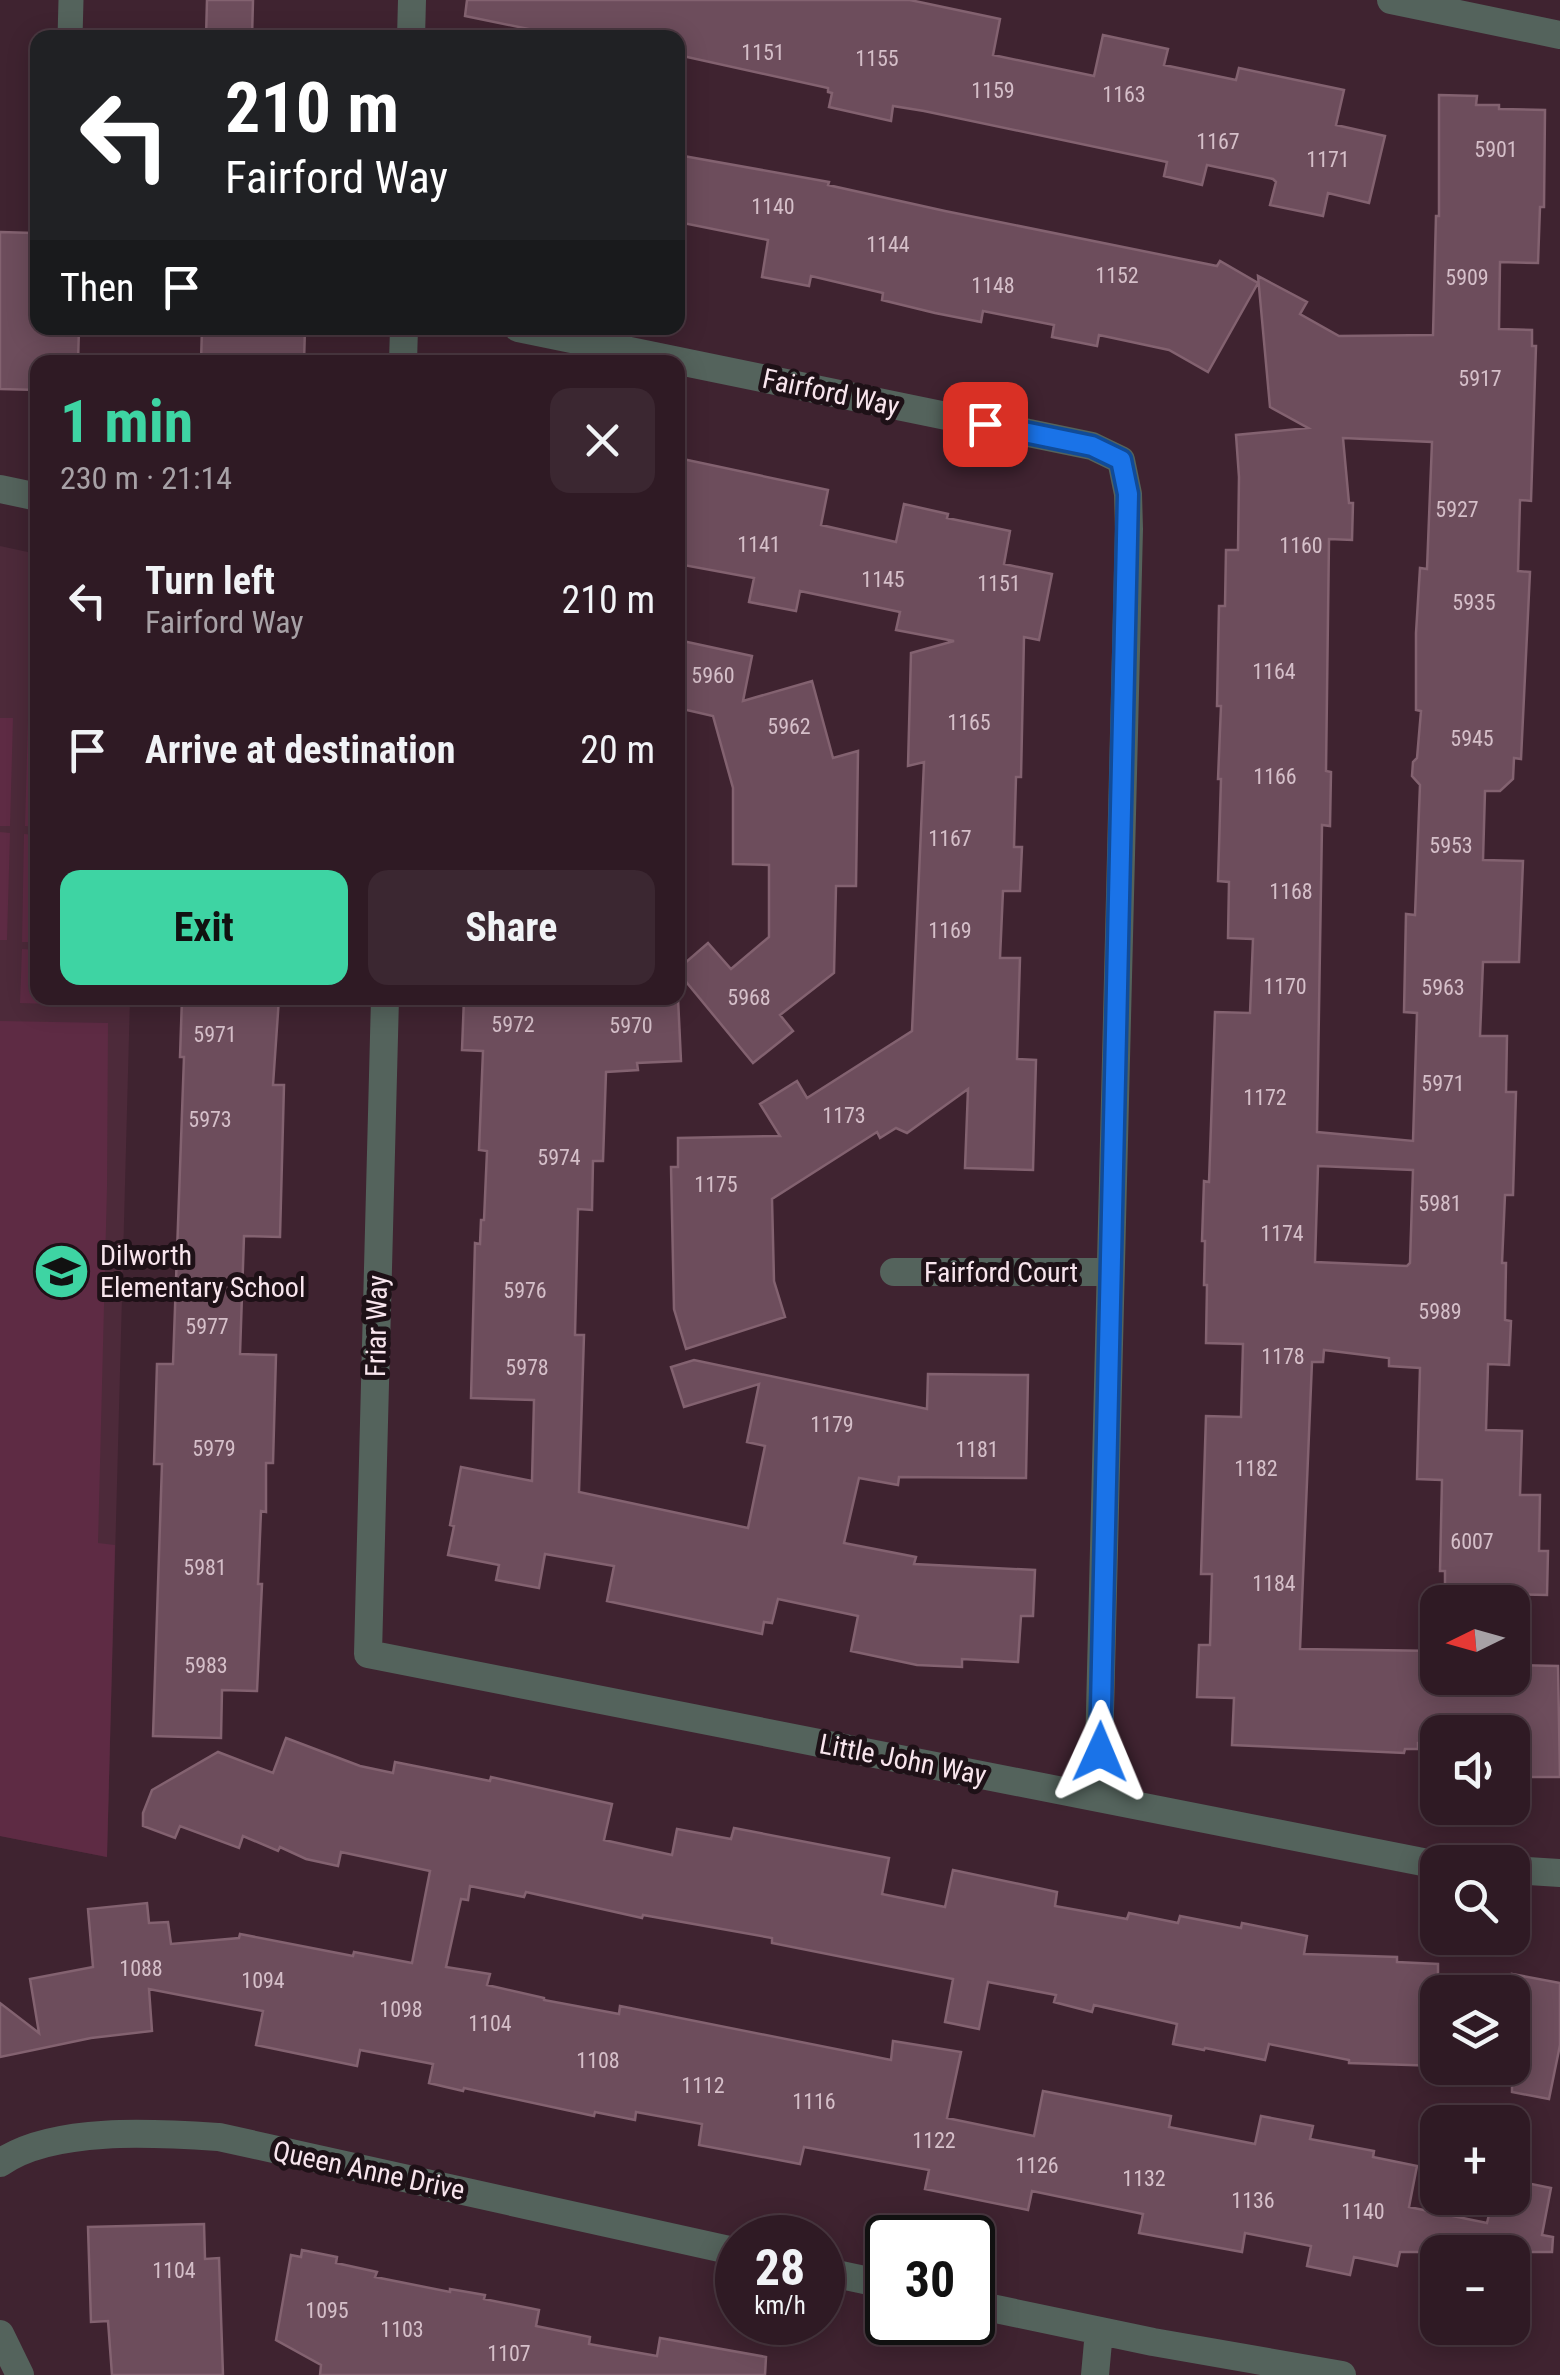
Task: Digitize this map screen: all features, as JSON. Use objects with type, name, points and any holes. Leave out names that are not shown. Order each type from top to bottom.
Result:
[{"type":"street","points":[[411,30],[412,0]]},
{"type":"street","points":[[1391,0],[1560,35]]},
{"type":"street","name":"Fairford Way","points":[[552,335],[649,355]]},
{"type":"street","name":"Fairford Way","points":[[685,362],[1092,446],[1121,460],[1128,494],[1129,529],[1109,1272],[1101,1798]]},
{"type":"street","points":[[0,489],[30,495]]},
{"type":"street","name":"Friar Way","points":[[368,1654],[385,1005]]},
{"type":"street","name":"Fairford Court","points":[[894,1272],[1109,1272]]},
{"type":"street","name":"Little John Way","points":[[368,1654],[1420,1861]]},
{"type":"street","points":[[1530,1871],[1560,1873]]},
{"type":"street","name":"Queen Anne Drive","points":[[0,2163],[12,2154],[68,2139],[151,2134],[218,2137],[715,2247]]},
{"type":"street","points":[[995,2309],[1099,2332],[1342,2375]]},
{"type":"street","points":[[1095,2375],[1099,2332]]},
{"type":"street","points":[[0,2334],[20,2375]]},
{"type":"lane","points":[[70,30],[71,0]]},
{"type":"shaded area","name":"Dilworth Elementary School","points":[[0,546],[30,552],[30,1005],[130,1005],[107,1857],[0,1836]]},
{"type":"shaded area","points":[[0,718],[13,718],[10,826],[0,826]]},
{"type":"shaded area","points":[[28,719],[30,719],[30,826],[25,826]]},
{"type":"shaded area","points":[[0,832],[10,833],[7,940],[0,940]]},
{"type":"shaded area","points":[[24,834],[30,834],[30,942],[22,942]]},
{"type":"shaded area","points":[[22,949],[30,950],[30,1003],[20,1003]]},
{"type":"shaded area","name":"Dilworth Elementary School","points":[[0,1021],[108,1023],[98,1543],[115,1545],[107,1857],[0,1836]]},
{"type":"building","points":[[207,0],[253,0],[252,30],[206,30]]},
{"type":"building","points":[[467,0],[910,0],[1000,19],[993,55],[1094,76],[1103,35],[1168,49],[1164,65],[1236,80],[1239,68],[1344,90],[1336,125],[1385,136],[1369,203],[1328,193],[1323,216],[1270,205],[1276,182],[1273,179],[1207,165],[1202,185],[1164,176],[1167,162],[924,111],[893,106],[891,121],[829,107],[832,93],[828,88],[685,57],[685,30],[533,30],[465,16]]},
{"type":"building","points":[[1439,95],[1477,96],[1476,105],[1499,105],[1499,109],[1545,110],[1544,207],[1540,207],[1538,263],[1500,262],[1499,329],[1532,330],[1532,346],[1536,346],[1531,501],[1520,500],[1518,571],[1530,572],[1521,759],[1514,758],[1513,779],[1500,791],[1485,791],[1483,860],[1523,861],[1519,962],[1483,962],[1480,1036],[1507,1036],[1506,1092],[1516,1092],[1513,1195],[1505,1195],[1502,1263],[1506,1263],[1505,1320],[1511,1321],[1509,1365],[1488,1364],[1486,1430],[1522,1431],[1520,1495],[1540,1495],[1539,1551],[1548,1551],[1547,1595],[1530,1595],[1530,1585],[1445,1585],[1445,1571],[1440,1571],[1442,1480],[1417,1479],[1420,1368],[1389,1366],[1389,1358],[1324,1350],[1323,1362],[1312,1362],[1300,1649],[1420,1651],[1420,1695],[1530,1695],[1530,1665],[1558,1666],[1560,1777],[1530,1777],[1530,1715],[1420,1715],[1418,1749],[1405,1749],[1404,1753],[1232,1745],[1234,1698],[1197,1697],[1199,1645],[1210,1645],[1212,1574],[1201,1574],[1206,1416],[1241,1417],[1243,1344],[1206,1343],[1207,1285],[1202,1241],[1204,1181],[1209,1182],[1215,1012],[1250,1013],[1253,939],[1228,938],[1229,882],[1218,881],[1219,606],[1225,606],[1226,550],[1238,550],[1236,435],[1308,428],[1270,407],[1258,276],[1307,302],[1300,314],[1339,336],[1433,335]],"holes":[[[1343,438],[1432,442],[1427,569],[1420,568],[1416,633],[1416,710],[1421,711],[1412,776],[1420,785],[1415,915],[1406,914],[1404,1012],[1417,1013],[1413,1141],[1317,1132],[1322,825],[1330,826],[1331,772],[1326,771],[1329,539],[1352,540],[1353,503],[1349,503]],[[1318,1166],[1413,1170],[1407,1266],[1315,1262]]]},
{"type":"building","points":[[685,156],[829,182],[828,185],[945,211],[1217,266],[1220,261],[1258,283],[1208,372],[1169,350],[1099,335],[1097,346],[1052,337],[1054,325],[983,311],[981,322],[935,313],[882,300],[883,293],[811,276],[809,286],[762,277],[768,240],[685,223]]},
{"type":"building","points":[[0,232],[30,233],[30,335],[79,335],[78,355],[30,355],[30,390],[0,389]]},
{"type":"building","points":[[202,335],[305,335],[304,355],[201,355]]},
{"type":"building","points":[[685,459],[828,490],[821,525],[896,542],[904,504],[1010,531],[1004,564],[1052,574],[1039,640],[1024,637],[1021,777],[1016,777],[1014,847],[1022,847],[1020,891],[1003,891],[1000,958],[1020,958],[1017,1059],[1036,1060],[1033,1170],[965,1168],[968,1089],[907,1133],[896,1128],[880,1138],[877,1132],[772,1199],[774,1281],[785,1317],[686,1349],[674,1309],[671,1167],[678,1167],[678,1138],[780,1136],[760,1104],[797,1081],[807,1098],[912,1031],[924,762],[908,766],[911,653],[954,641],[896,630],[900,612],[800,591],[796,611],[749,602],[754,578],[685,565]]},
{"type":"building","points":[[685,642],[752,656],[743,701],[812,681],[833,758],[858,751],[856,886],[836,886],[834,973],[780,1015],[793,1031],[753,1063],[685,980],[685,963],[708,943],[731,969],[769,937],[769,865],[733,864],[733,788],[713,716],[685,710]]},
{"type":"building","points":[[182,1005],[279,1005],[273,1085],[284,1085],[280,1237],[244,1236],[240,1354],[276,1355],[273,1463],[266,1463],[266,1512],[261,1511],[257,1691],[222,1690],[221,1738],[153,1736],[162,1464],[154,1464],[157,1364],[173,1364],[184,1057],[180,1057]]},
{"type":"building","points":[[464,1005],[678,1005],[681,1061],[637,1063],[638,1070],[606,1072],[603,1161],[593,1161],[592,1210],[578,1209],[575,1335],[584,1335],[579,1492],[748,1528],[765,1446],[747,1442],[759,1384],[684,1407],[671,1367],[694,1360],[927,1409],[928,1374],[1028,1375],[1026,1478],[899,1477],[898,1485],[859,1478],[844,1543],[916,1557],[914,1564],[1035,1570],[1033,1616],[1021,1616],[1018,1662],[962,1659],[962,1667],[917,1665],[851,1651],[858,1616],[778,1599],[772,1623],[764,1622],[762,1634],[607,1601],[614,1566],[545,1554],[539,1588],[496,1580],[499,1565],[448,1555],[461,1467],[532,1481],[534,1400],[471,1398],[475,1243],[480,1244],[484,1220],[487,1151],[479,1150],[483,1051],[462,1050]]},
{"type":"building","points":[[286,1738],[360,1766],[393,1773],[395,1762],[490,1781],[491,1777],[612,1804],[604,1840],[672,1855],[677,1829],[731,1839],[734,1828],[889,1858],[882,1894],[945,1907],[953,1870],[1057,1892],[1055,1906],[1127,1919],[1129,1913],[1178,1923],[1180,1916],[1241,1928],[1242,1923],[1307,1936],[1304,1954],[1397,1957],[1397,1962],[1438,1964],[1438,1975],[1420,1975],[1420,2065],[1349,2063],[1269,2044],[1265,2060],[1204,2050],[1173,2044],[1177,2024],[1094,2005],[1092,2012],[1054,2002],[1056,1995],[988,1982],[979,2029],[945,2022],[953,1979],[772,1943],[772,1938],[643,1915],[642,1918],[526,1892],[524,1897],[470,1886],[468,1900],[461,1899],[446,1967],[490,1974],[487,1985],[544,2000],[619,2014],[620,2006],[891,2060],[893,2041],[961,2052],[947,2118],[1034,2136],[1043,2091],[1171,2116],[1169,2127],[1255,2144],[1261,2116],[1313,2126],[1310,2139],[1374,2151],[1373,2157],[1417,2166],[1409,2207],[1420,2209],[1420,2215],[1448,2215],[1487,2223],[1489,2215],[1530,2215],[1530,2184],[1551,2188],[1542,2235],[1553,2237],[1552,2252],[1530,2252],[1530,2235],[1420,2235],[1420,2252],[1400,2252],[1397,2266],[1354,2257],[1350,2275],[1307,2266],[1311,2246],[1245,2233],[1242,2252],[1139,2233],[1143,2214],[1032,2191],[1028,2210],[925,2189],[929,2170],[804,2147],[800,2164],[699,2145],[702,2124],[636,2112],[635,2120],[595,2112],[594,2116],[429,2083],[433,2064],[360,2050],[357,2066],[256,2045],[263,2011],[149,1989],[152,2031],[91,2038],[0,2057],[0,2003],[39,2033],[30,1979],[93,1967],[88,1909],[147,1903],[149,1923],[168,1922],[171,1944],[239,1938],[240,1934],[412,1963],[430,1871],[341,1852],[338,1866],[306,1859],[280,1847],[278,1851],[243,1836],[239,1848],[180,1826],[175,1838],[143,1826],[143,1813],[152,1790],[218,1752],[273,1773]]},
{"type":"building","points":[[1530,1977],[1560,1983],[1560,2045],[1549,2099],[1512,2092],[1512,2085],[1530,2085]]},
{"type":"building","points":[[204,2224],[205,2259],[219,2258],[223,2375],[112,2375],[108,2321],[91,2322],[88,2227]]},
{"type":"building","points":[[302,2250],[337,2257],[336,2263],[377,2272],[375,2277],[485,2295],[484,2299],[539,2310],[536,2326],[590,2337],[589,2344],[657,2356],[660,2338],[766,2357],[765,2375],[320,2375],[321,2365],[276,2340],[291,2255],[301,2257]]},
{"type":"place","name":"Dilworth Elementary School","points":[[61,1271]]},
{"type":"route","points":[[985,424],[1092,446],[1121,460],[1128,494],[1100,1752]]}]
